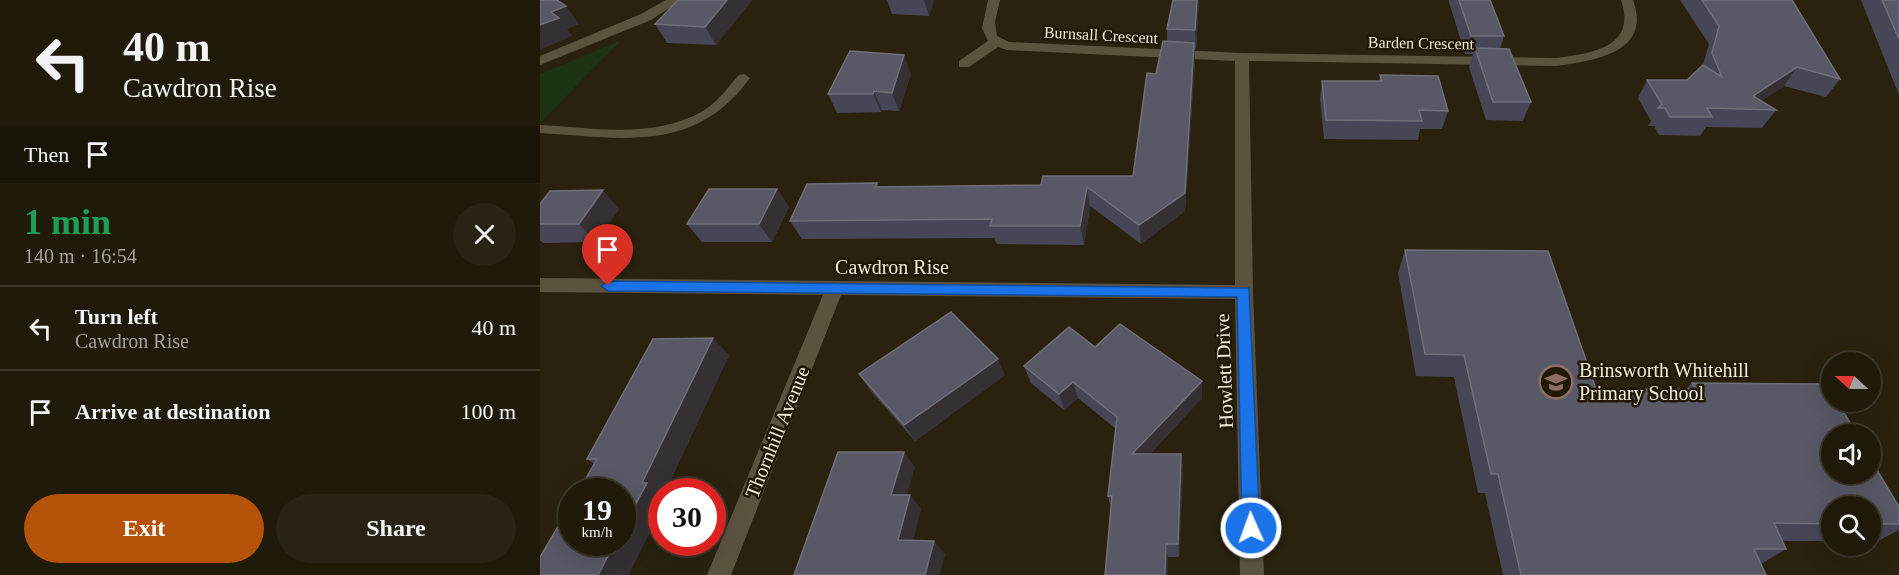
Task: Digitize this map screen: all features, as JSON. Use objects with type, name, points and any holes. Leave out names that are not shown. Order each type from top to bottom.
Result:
[{"type":"street","points":[[540,62],[646,16],[675,0]]},
{"type":"street","points":[[964,64],[996,42],[989,34],[988,22],[994,0]]},
{"type":"street","name":"Barden Crescent","points":[[1242,57],[1557,62],[1586,59],[1611,49],[1627,36],[1632,20],[1627,0]]},
{"type":"street","name":"Burnsall Crescent","points":[[996,42],[1031,48],[1242,57]]},
{"type":"street","name":"Howlett Drive","points":[[1242,57],[1244,292],[1252,575]]},
{"type":"street","name":"Cawdron Rise","points":[[540,285],[834,290],[1244,292]]},
{"type":"street","name":"Thornhill Avenue","points":[[719,575],[834,290]]},
{"type":"lane","points":[[540,129],[645,133],[674,129],[708,113],[744,78]]},
{"type":"green space","points":[[620,41],[540,123],[540,74]]},
{"type":"building","points":[[540,0],[557,0],[566,6],[551,12],[559,18],[540,25]]},
{"type":"building","points":[[678,0],[727,0],[705,27],[655,24]]},
{"type":"building","points":[[1173,0],[1197,0],[1195,30],[1167,29]]},
{"type":"building","points":[[1459,0],[1490,0],[1504,36],[1471,36]]},
{"type":"building","points":[[1702,0],[1792,0],[1840,79],[1797,67],[1753,96],[1776,110],[1707,108],[1712,117],[1670,117],[1665,108],[1658,108],[1662,104],[1647,80],[1687,80],[1703,65],[1722,77],[1712,53],[1719,26]]},
{"type":"building","points":[[1882,0],[1899,0],[1899,39]]},
{"type":"building","points":[[1163,41],[1194,43],[1185,193],[1139,225],[1087,187],[1080,226],[990,226],[992,219],[790,221],[807,184],[877,183],[875,187],[1041,185],[1043,176],[1133,176],[1147,73],[1156,74]]},
{"type":"building","points":[[1475,48],[1509,49],[1531,102],[1493,102]]},
{"type":"building","points":[[850,51],[904,55],[892,93],[874,91],[873,94],[828,94]]},
{"type":"building","points":[[1380,75],[1438,76],[1448,111],[1419,110],[1422,121],[1326,120],[1322,81],[1382,81]]},
{"type":"building","points":[[709,189],[777,189],[759,224],[687,224]]},
{"type":"building","points":[[603,190],[579,224],[540,224],[540,204],[550,191]]},
{"type":"building","name":"Brinsworth Whitehill Primary School","points":[[1405,250],[1548,251],[1596,389],[1695,389],[1692,383],[1821,384],[1821,412],[1844,412],[1851,424],[1821,424],[1821,484],[1881,484],[1881,477],[1899,507],[1899,524],[1881,524],[1881,496],[1821,496],[1821,524],[1774,523],[1786,549],[1754,549],[1766,575],[1521,575],[1498,474],[1491,474],[1464,355],[1425,354]]},
{"type":"building","points":[[951,312],[998,359],[904,425],[859,374]]},
{"type":"building","points":[[1120,324],[1202,381],[1132,454],[1181,454],[1178,544],[1166,544],[1165,575],[1105,575],[1112,496],[1108,496],[1117,417],[1073,382],[1059,394],[1024,366],[1069,327],[1095,347]]},
{"type":"building","points":[[713,338],[642,483],[647,483],[636,503],[636,478],[586,478],[597,459],[587,459],[653,339]]},
{"type":"building","points":[[838,452],[904,452],[891,495],[910,495],[898,540],[934,541],[925,575],[794,575]]},
{"type":"building","points":[[558,527],[558,556],[608,556],[598,575],[540,575],[540,557]]},
{"type":"place","name":"Brinsworth Whitehill Primary School","points":[[1556,382]]},
{"type":"route","points":[[608,286],[834,290],[1244,292],[1251,528]]}]
